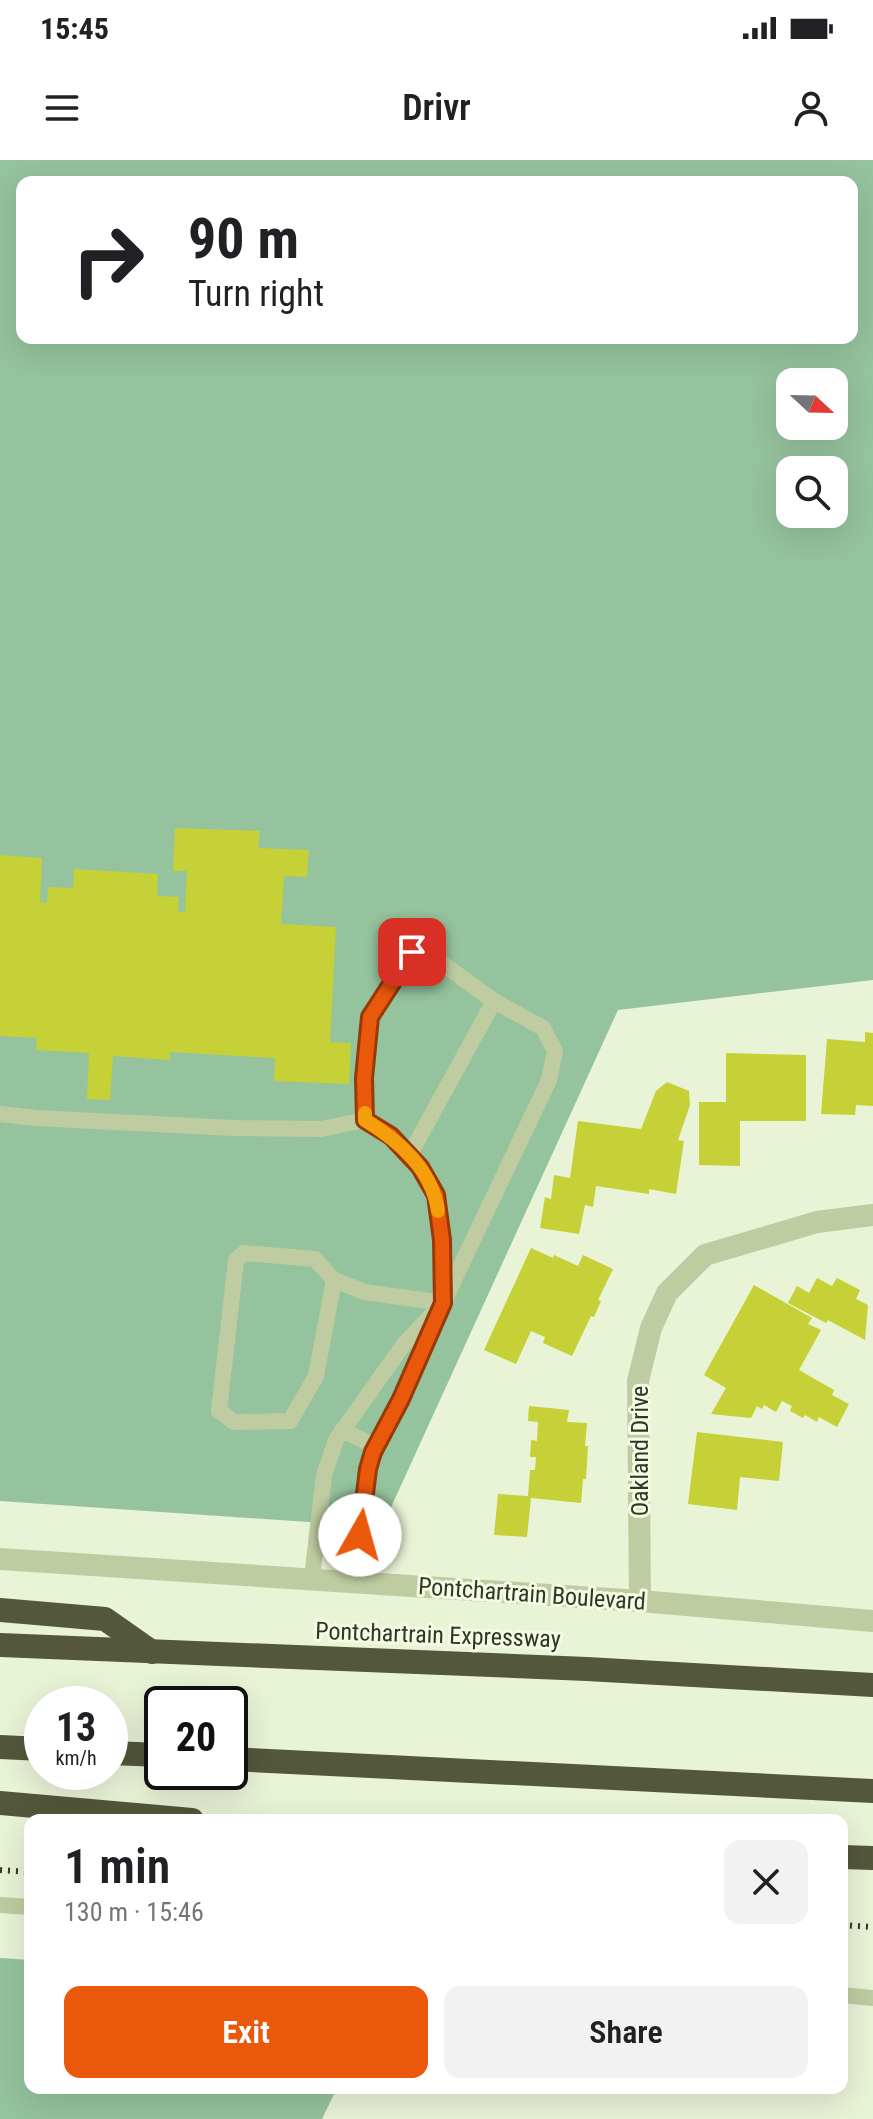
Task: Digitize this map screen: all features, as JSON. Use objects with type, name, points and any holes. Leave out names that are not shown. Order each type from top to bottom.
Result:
[{"type":"highway","points":[[0,1610],[105,1619],[152,1652]]},
{"type":"highway","name":"Pontchartrain Expressway","points":[[0,1645],[587,1669],[873,1685]]},
{"type":"highway","points":[[0,1747],[24,1748]]},
{"type":"highway","points":[[248,1760],[873,1791]]},
{"type":"highway","points":[[0,1803],[124,1814]]},
{"type":"highway","points":[[848,1857],[873,1858]]},
{"type":"street","name":"Oakland Drive","points":[[640,1601],[638,1381],[651,1328],[667,1293],[705,1255],[817,1222],[873,1215]]},
{"type":"street","name":"Pontchartrain Boulevard","points":[[0,1559],[640,1601],[873,1621]]},
{"type":"lane","points":[[354,1581],[368,1469],[375,1446],[401,1399],[549,1080],[555,1051],[543,1028],[494,1001],[436,959],[412,952],[370,1017],[364,1078],[365,1120]]},
{"type":"lane","points":[[409,1156],[494,1001]]},
{"type":"lane","points":[[0,1114],[234,1128],[321,1129],[365,1120],[391,1136],[420,1167],[436,1195],[442,1240],[443,1303],[404,1344],[336,1440],[324,1475],[312,1578]]},
{"type":"lane","points":[[334,1280],[316,1376],[290,1421],[234,1422],[219,1411],[236,1260],[244,1253],[315,1259],[334,1280],[365,1292],[443,1303]]},
{"type":"lane","points":[[342,1430],[375,1446]]},
{"type":"lane","points":[[0,1905],[24,1907]]},
{"type":"lane","points":[[848,1996],[873,1998]]},
{"type":"green space","points":[[0,160],[873,160],[873,980],[618,1010],[382,1527],[0,1501]]},
{"type":"green space","points":[[0,1958],[24,1960],[24,2094],[334,2094],[322,2119],[0,2119]]},
{"type":"building","points":[[175,828],[260,831],[258,848],[309,850],[307,877],[284,876],[281,924],[336,927],[330,1042],[351,1043],[349,1084],[274,1081],[275,1058],[170,1052],[170,1060],[113,1056],[110,1100],[87,1099],[89,1053],[36,1050],[37,1038],[0,1036],[0,855],[42,858],[40,902],[47,903],[48,887],[73,888],[74,869],[158,874],[157,896],[179,897],[178,912],[185,912],[187,871],[173,871]]},
{"type":"building","points":[[865,1032],[873,1033],[873,1106],[856,1105],[855,1115],[821,1114],[827,1039],[865,1042]]},
{"type":"building","points":[[726,1053],[806,1055],[806,1121],[740,1121],[740,1166],[699,1165],[699,1102],[726,1102]]},
{"type":"building","points":[[667,1082],[689,1091],[690,1105],[678,1140],[684,1141],[676,1194],[649,1189],[649,1194],[596,1186],[593,1207],[585,1205],[579,1234],[540,1228],[545,1197],[551,1199],[554,1175],[570,1178],[578,1121],[641,1129],[656,1091]]},
{"type":"building","points":[[531,1248],[578,1266],[583,1255],[613,1269],[598,1300],[601,1301],[594,1317],[591,1316],[572,1356],[543,1343],[545,1337],[531,1331],[516,1364],[484,1350]]},
{"type":"building","points":[[817,1278],[832,1286],[837,1278],[860,1290],[856,1299],[868,1305],[865,1340],[788,1303],[797,1286],[809,1293]]},
{"type":"building","points":[[754,1285],[812,1318],[808,1324],[821,1330],[799,1370],[834,1390],[832,1395],[849,1404],[837,1427],[819,1417],[817,1422],[805,1415],[803,1418],[790,1411],[792,1406],[782,1401],[776,1412],[764,1405],[762,1409],[757,1406],[751,1418],[711,1414],[726,1388],[704,1375]]},
{"type":"building","points":[[529,1406],[569,1410],[567,1422],[587,1423],[586,1479],[583,1479],[581,1503],[531,1498],[527,1537],[494,1535],[498,1494],[528,1496],[530,1470],[535,1470],[536,1457],[530,1457],[531,1440],[537,1441],[538,1422],[528,1421]]},
{"type":"building","points":[[697,1432],[783,1442],[779,1481],[740,1477],[737,1510],[688,1504]]},
{"type":"railway","points":[[0,1870],[24,1872]]},
{"type":"railway","points":[[848,1925],[873,1927]]},
{"type":"slow traffic","points":[[365,1113],[365,1120],[391,1136],[420,1167],[436,1195],[438,1211]]},
{"type":"route","points":[[360,1535],[373,1452],[401,1399],[443,1303],[442,1240],[436,1195],[420,1167],[391,1136],[365,1120],[364,1078],[370,1017],[412,952]]}]
